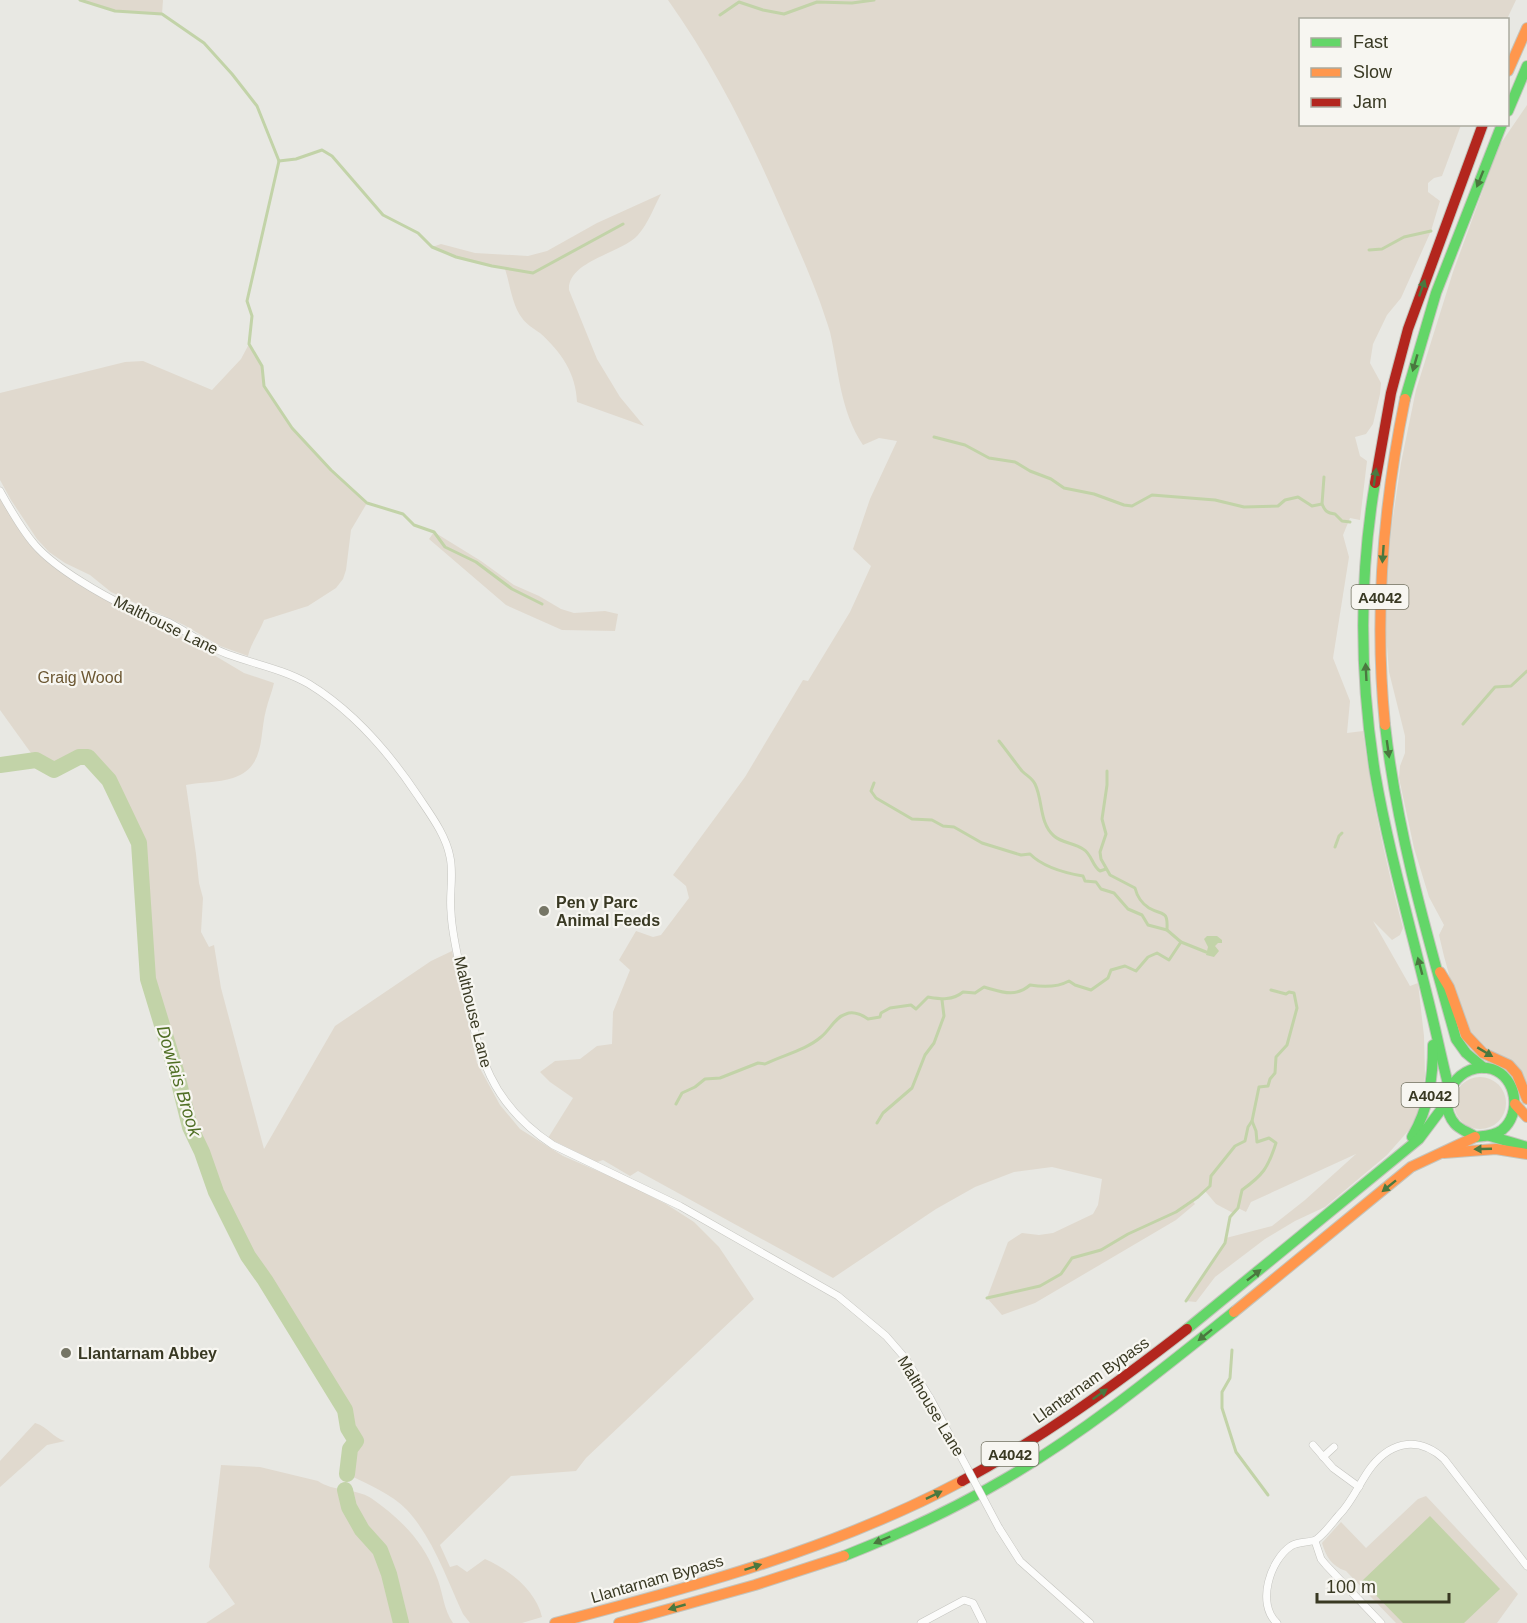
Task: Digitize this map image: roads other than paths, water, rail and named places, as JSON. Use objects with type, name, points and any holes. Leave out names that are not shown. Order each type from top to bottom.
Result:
[{"type":"main road","points":[[1509,69],[1527,28]]},
{"type":"main road","points":[[1509,109],[1527,66]]},
{"type":"main road","name":"A4042","points":[[1449,1088],[1396,876],[1378,791],[1368,708],[1365,579],[1371,505],[1381,442],[1401,354],[1425,281],[1482,126]]},
{"type":"main road","name":"A4042","points":[[1484,1068],[1466,1053],[1456,1039],[1411,872],[1388,751],[1381,664],[1380,601],[1385,530],[1397,442],[1418,354],[1458,235],[1501,126]]},
{"type":"main road","points":[[1437,967],[1449,987],[1466,1035],[1483,1053],[1509,1065],[1517,1074],[1527,1099]]},
{"type":"main road","name":"A4042","points":[[1397,1158],[1417,1130],[1428,1105],[1433,1077],[1433,1023]]},
{"type":"main road","points":[[1490,1136],[1508,1124],[1515,1104],[1514,1093],[1503,1076],[1484,1068],[1474,1068],[1455,1079],[1449,1088],[1446,1103],[1448,1115],[1454,1125],[1474,1137],[1490,1136],[1527,1147]]},
{"type":"main road","name":"Llantarnam Bypass","points":[[555,1623],[690,1586],[810,1548],[888,1518],[981,1471],[1120,1380],[1253,1276],[1419,1139],[1446,1103]]},
{"type":"main road","points":[[1515,1104],[1527,1117]]},
{"type":"main road","name":"Llantarnam Bypass","points":[[619,1623],[816,1565],[904,1531],[980,1494],[1057,1447],[1141,1386],[1411,1167],[1474,1137]]},
{"type":"main road","points":[[1438,1154],[1497,1148],[1527,1155]]},
{"type":"street","name":"Malthouse Lane","points":[[0,490],[36,546],[63,569],[112,600],[169,623],[211,647],[286,673],[309,684],[353,719],[404,776],[446,843],[451,858],[451,912],[454,937],[482,1060],[502,1098],[514,1113],[540,1137],[553,1145],[680,1206],[838,1296],[886,1336],[906,1359],[930,1398],[999,1528],[1020,1561],[1090,1623]]},
{"type":"street","points":[[1276,1623],[1269,1614],[1268,1606],[1269,1582],[1275,1563],[1281,1555],[1296,1544],[1316,1541],[1344,1510],[1373,1465],[1394,1448],[1409,1444],[1428,1447],[1444,1459],[1527,1566]]},
{"type":"street","points":[[1313,1445],[1333,1468],[1359,1487]]},
{"type":"street","points":[[1323,1457],[1334,1447]]},
{"type":"street","points":[[1316,1541],[1321,1559],[1380,1623]]},
{"type":"street","points":[[921,1623],[964,1600],[973,1603],[983,1623]]},
{"type":"waterway","points":[[80,0],[115,11],[162,14],[204,43],[232,74],[257,106],[279,161],[296,159],[322,150],[332,156],[383,215],[418,233],[432,247],[456,257],[533,273],[623,224]]},
{"type":"waterway","points":[[720,15],[739,2],[784,14],[817,2],[852,3],[874,0]]},
{"type":"waterway","points":[[279,161],[247,301],[252,316],[249,344],[262,366],[264,386],[292,428],[331,470],[367,503],[403,514],[414,525],[434,532],[445,547],[476,562],[512,589],[542,604]]},
{"type":"waterway","points":[[1369,250],[1382,249],[1404,237],[1431,231]]},
{"type":"waterway","points":[[934,437],[965,445],[989,458],[1015,462],[1051,479],[1064,488],[1094,494],[1124,505],[1132,506],[1152,495],[1215,500],[1244,507],[1278,506],[1285,500],[1298,497],[1312,506],[1322,504],[1328,512],[1335,514],[1342,521],[1350,522]]},
{"type":"waterway","points":[[1322,504],[1324,477]]},
{"type":"waterway","points":[[1463,724],[1495,687],[1511,686],[1527,671]]},
{"type":"waterway","points":[[999,741],[1035,784],[1049,831],[1064,842],[1086,851],[1100,871],[1106,869]]},
{"type":"waterway","name":"Dowlais Brook","points":[[0,765],[36,760],[54,770],[79,757],[88,757],[109,780],[139,843],[148,979],[176,1071],[190,1127],[202,1152],[216,1192],[248,1256],[345,1410],[348,1428],[356,1441],[350,1449],[347,1474]]},
{"type":"waterway","points":[[1107,771],[1102,819],[1106,834],[1100,852],[1101,859],[1110,875],[1135,888],[1144,904],[1164,914],[1167,919],[1167,930]]},
{"type":"waterway","points":[[874,783],[871,791],[876,798],[912,819],[932,820],[943,826],[954,827],[982,843],[1021,855],[1030,854],[1055,869],[1083,876],[1085,881],[1096,882],[1101,889],[1114,893],[1128,909],[1142,915],[1148,925],[1167,930],[1181,942],[1206,952]]},
{"type":"waterway","points":[[1335,847],[1342,833]]},
{"type":"waterway","points":[[676,1104],[682,1093],[705,1079],[720,1078],[758,1063],[765,1064],[815,1042],[839,1018],[849,1013],[868,1019],[880,1017],[881,1013],[890,1008],[911,1005],[916,1009],[928,997],[951,998],[963,992],[975,993],[984,987],[1014,993],[1030,985],[1050,986],[1069,981],[1091,990],[1108,978],[1111,970],[1125,966],[1136,971],[1148,957],[1157,953],[1169,960],[1181,942]]},
{"type":"waterway","points":[[1186,1301],[1225,1243],[1230,1217],[1238,1208],[1242,1190],[1264,1170],[1276,1143],[1269,1138],[1257,1142],[1252,1121],[1259,1087],[1268,1086],[1275,1073],[1276,1057],[1287,1045],[1297,1008],[1294,993],[1286,994],[1271,990]]},
{"type":"waterway","points":[[877,1123],[883,1113],[912,1088],[925,1055],[934,1043],[944,1016],[942,1000]]},
{"type":"waterway","points":[[987,1298],[1040,1286],[1061,1274],[1072,1258],[1101,1250],[1128,1234],[1176,1212],[1210,1186],[1211,1176],[1235,1146],[1245,1141],[1252,1121]]},
{"type":"waterway","points":[[1232,1350],[1230,1378],[1222,1392],[1222,1408],[1236,1452],[1268,1495]]},
{"type":"waterway","name":"Dowlais Brook","points":[[345,1490],[349,1507],[362,1530],[380,1550],[389,1574],[401,1623]]},
{"type":"place","name":"Pen y Parc Animal Feeds","points":[[544,911]]},
{"type":"place","name":"Llantarnam Abbey","points":[[66,1353]]},
{"type":"park label","name":"Graig Wood","points":[[80,677]]}]
